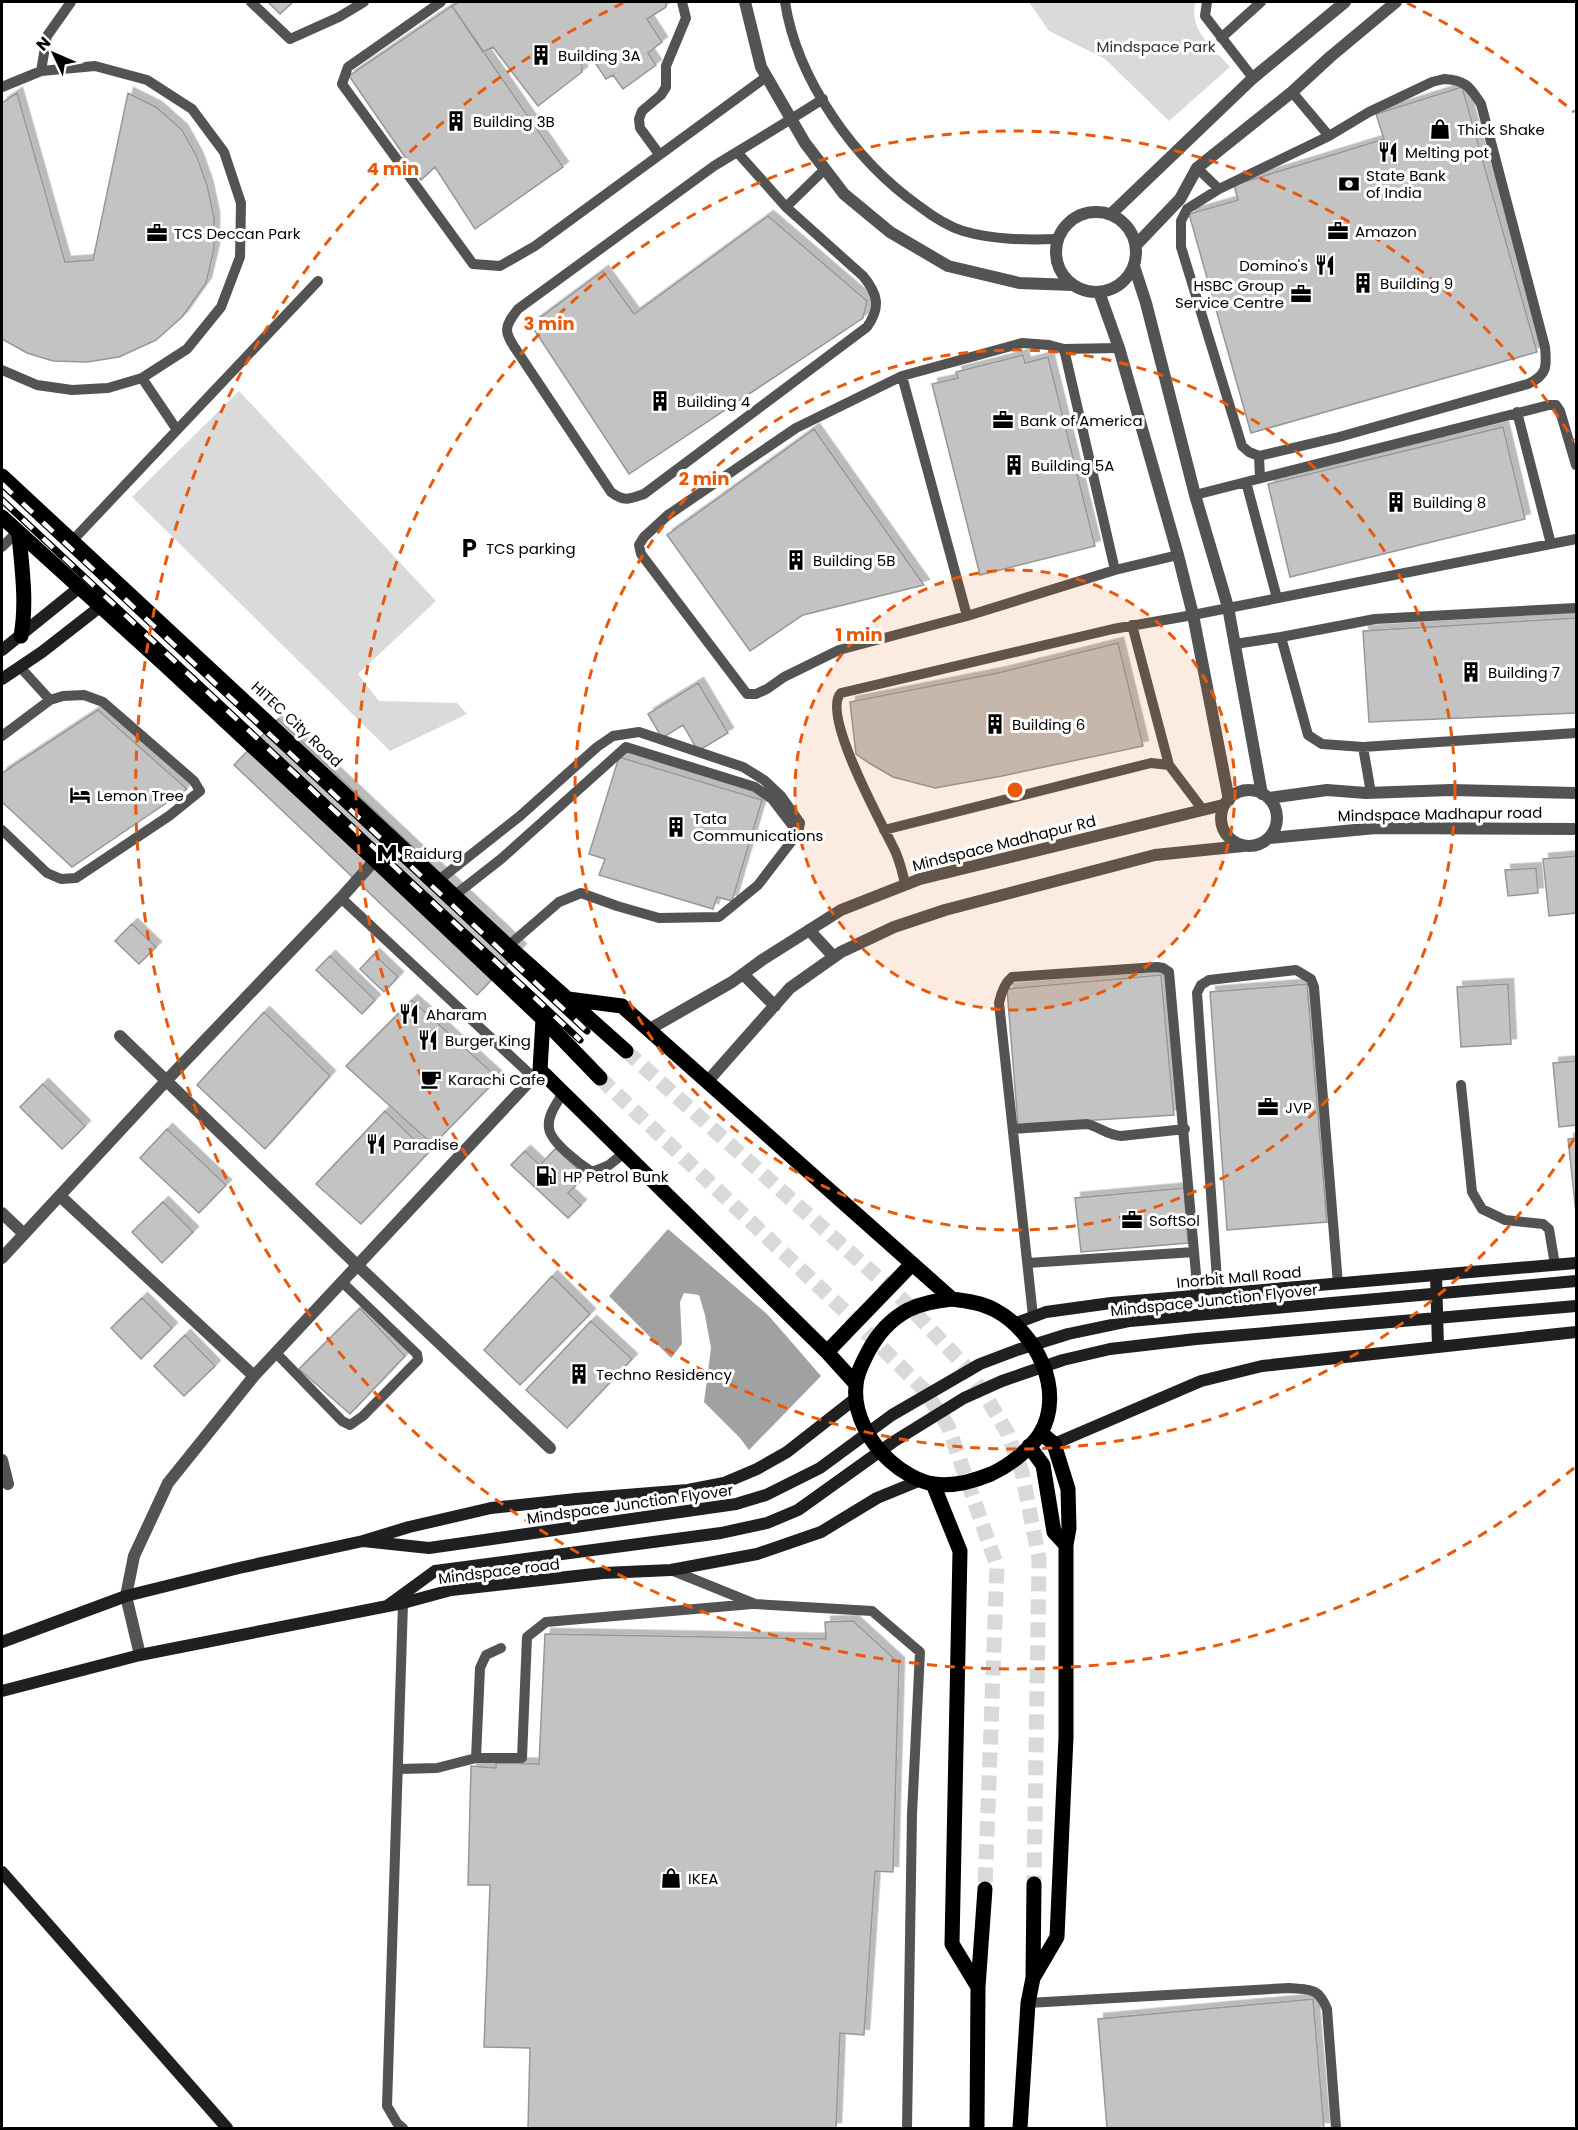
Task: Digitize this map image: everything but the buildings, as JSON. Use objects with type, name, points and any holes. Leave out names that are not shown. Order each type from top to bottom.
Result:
[{"type":"main road","name":"HITEC City Road","points":[[2,476],[508,946],[626,1051]]},
{"type":"main road","points":[[2,518],[101,606],[375,860],[543,1018],[600,1078]]},
{"type":"main road","points":[[18,534],[24,598],[21,636]]},
{"type":"main road","points":[[2,650],[80,587]]},
{"type":"main road","points":[[2,679],[101,606]]},
{"type":"main road","points":[[568,999],[622,1006],[952,1299]]},
{"type":"main road","points":[[543,1018],[537,1074],[563,1093],[826,1352],[856,1391]]},
{"type":"main road","name":"Inorbit Mall Road","points":[[1014,1324],[1046,1312],[1111,1303],[1576,1263]]},
{"type":"main road","points":[[826,1352],[912,1264]]},
{"type":"main road","points":[[1436,1275],[1438,1347]]},
{"type":"main road","name":"Mindspace Junction Flyover","points":[[363,1541],[429,1548],[736,1504],[766,1495],[820,1468],[892,1415],[980,1364],[1068,1334],[1131,1321],[1576,1281]]},
{"type":"main road","points":[[952,1299],[974,1302],[996,1310],[1027,1337],[1041,1359],[1049,1387],[1048,1408],[1041,1433],[1001,1469],[975,1481],[927,1482],[898,1469],[880,1452],[859,1414],[856,1391],[863,1361],[874,1341],[889,1323],[907,1310],[929,1302],[952,1299]]},
{"type":"main road","points":[[387,1606],[435,1571],[721,1533],[767,1522],[798,1510],[893,1442],[964,1398],[1064,1360],[1110,1349],[1196,1339],[1576,1306]]},
{"type":"main road","points":[[1054,1444],[1201,1381],[1262,1366],[1576,1332]]},
{"type":"main road","points":[[2,1642],[126,1596],[363,1541],[409,1527],[491,1508],[688,1490],[724,1483],[757,1469],[787,1452],[856,1391]]},
{"type":"main road","points":[[1033,1978],[1057,1937],[1066,1737],[1066,1545],[1070,1528],[1068,1489],[1054,1444],[1041,1433]]},
{"type":"main road","points":[[1029,1446],[1043,1465],[1054,1532],[1066,1545]]},
{"type":"main road","points":[[927,1482],[960,1551],[952,1944],[978,1987]]},
{"type":"main road","name":"Mindspace road","points":[[2,1691],[140,1655],[403,1603],[451,1590],[603,1574],[671,1570],[757,1554],[821,1532],[877,1498],[927,1482]]},
{"type":"main road","points":[[2,1872],[226,2128]]},
{"type":"main road","points":[[1020,2128],[1028,2003],[1033,1978],[1034,1884]]},
{"type":"main road","points":[[977,2128],[978,1987],[985,1889]]},
{"type":"street","points":[[746,2],[761,68],[789,119],[844,194],[890,232],[948,266],[1019,283],[1073,285]]},
{"type":"street","points":[[1112,214],[1253,78],[1345,2]]},
{"type":"street","points":[[1136,245],[1180,199],[1197,168],[1292,92],[1396,2]]},
{"type":"street","points":[[1096,212],[1112,214],[1128,226],[1136,245],[1137,256],[1134,266],[1120,284],[1100,292],[1086,291],[1073,285],[1061,273],[1056,256],[1058,239],[1066,225],[1080,215],[1096,212]]},
{"type":"street","points":[[1134,266],[1146,303],[1195,495],[1228,607],[1266,796]]},
{"type":"street","points":[[1100,292],[1119,348],[1193,615],[1226,802],[1221,818],[1223,830],[1232,840],[1243,846]]},
{"type":"street","points":[[707,1082],[790,988],[834,957],[894,927],[945,910],[1155,855],[1257,845],[1269,837],[1275,829],[1277,818],[1275,807],[1266,796],[1254,790],[1236,793],[1226,802]]},
{"type":"street","name":"Mindspace Madhapur road","points":[[1266,796],[1327,790],[1371,793],[1451,790],[1576,793]]},
{"type":"street","name":"Mindspace Madhapur Rd","points":[[648,1030],[743,974],[841,910],[906,884],[1203,810],[1226,802]]},
{"type":"street","name":"Mindspace Madhapur road","points":[[1269,837],[1376,828],[1576,829]]},
{"type":"street","points":[[2,1258],[375,860]]},
{"type":"street","points":[[809,930],[834,957]]},
{"type":"street","points":[[743,974],[775,1006]]},
{"type":"street","points":[[120,1036],[550,1448]]},
{"type":"street","points":[[140,1655],[126,1596],[134,1556],[168,1483],[254,1376],[537,1074]]},
{"type":"street","points":[[60,1196],[254,1376]]},
{"type":"street","points":[[2,1213],[24,1234]]},
{"type":"street","points":[[2,1460],[8,1484]]},
{"type":"lane","points":[[41,71],[46,36],[70,2]]},
{"type":"lane","points":[[250,2],[290,39],[339,17],[364,2]]},
{"type":"lane","points":[[441,2],[348,67],[342,84],[473,264],[500,266],[536,246],[766,77]]},
{"type":"lane","points":[[659,154],[640,128],[639,119],[642,111],[661,95],[666,87],[666,66],[686,18],[682,2]]},
{"type":"lane","points":[[785,2],[788,22],[811,79],[823,99],[852,143],[902,194],[934,217],[962,230],[1004,239],[1058,239]]},
{"type":"lane","points":[[1207,2],[1205,16],[1253,78]]},
{"type":"lane","points":[[1221,38],[1261,2]]},
{"type":"lane","points":[[2,87],[41,71],[95,66],[147,80],[192,109],[224,152],[241,203],[240,257],[221,307],[187,349],[142,378],[108,388],[72,390],[37,385],[2,370]]},
{"type":"lane","points":[[1457,80],[1469,87],[1481,104],[1545,347],[1544,371],[1538,379],[1528,384],[1339,436],[1259,456],[1249,452],[1242,446],[1181,247],[1181,221],[1187,209],[1219,189],[1329,136],[1369,112],[1432,81],[1457,80]]},
{"type":"lane","points":[[1292,92],[1329,136]]},
{"type":"lane","points":[[736,152],[786,207],[863,276],[873,288],[876,302],[875,315],[867,327],[644,494],[629,500],[621,499],[611,492],[506,335],[507,326],[518,309],[714,166],[736,152],[789,119],[823,99]]},
{"type":"lane","points":[[1197,168],[1219,189]]},
{"type":"lane","points":[[786,207],[825,169]]},
{"type":"lane","points":[[72,541],[318,281]]},
{"type":"lane","points":[[1119,348],[1064,348],[1022,343],[902,376],[796,428],[668,515],[644,537],[639,545],[641,554],[747,694],[756,694],[767,689],[784,677],[839,650],[967,616],[1115,570],[1178,555]]},
{"type":"lane","points":[[1064,348],[1115,570]]},
{"type":"lane","points":[[902,376],[967,616]]},
{"type":"lane","points":[[142,378],[177,430]]},
{"type":"lane","points":[[1195,495],[1549,405],[1556,405],[1560,411],[1576,465]]},
{"type":"lane","points":[[1517,412],[1551,544]]},
{"type":"lane","points":[[1259,456],[1260,478]]},
{"type":"lane","points":[[1246,482],[1276,598]]},
{"type":"lane","points":[[2,548],[18,534]]},
{"type":"lane","points":[[906,884],[897,857],[843,742],[835,704],[836,697],[841,693],[1132,626],[1576,539]]},
{"type":"lane","points":[[1235,644],[1375,619],[1576,608]]},
{"type":"lane","points":[[1132,626],[1169,765],[1203,810]]},
{"type":"lane","points":[[1281,637],[1308,735],[1322,744],[1363,747],[1576,733]]},
{"type":"lane","points":[[20,667],[50,700]]},
{"type":"lane","points":[[2,736],[50,700],[63,696],[84,695],[103,702],[194,781],[200,791],[169,816],[76,878],[61,879],[47,873],[2,830]]},
{"type":"lane","points":[[439,880],[520,816],[597,747],[613,736],[639,732],[743,767],[764,780],[781,796],[800,823],[798,833],[758,885],[718,917],[659,918],[617,906],[581,892],[555,906],[508,946]]},
{"type":"lane","points":[[455,896],[501,859],[626,747],[755,787],[772,798],[798,833]]},
{"type":"lane","points":[[1363,747],[1371,793]]},
{"type":"lane","points":[[884,830],[1151,763],[1169,765]]},
{"type":"lane","points":[[341,898],[537,1074]]},
{"type":"lane","points":[[1033,1316],[999,1003],[1006,982],[1012,977],[1157,967],[1169,972],[1185,1129],[1196,1296]]},
{"type":"lane","points":[[1218,1294],[1197,993],[1209,980],[1296,970],[1311,979],[1314,987],[1338,1284]]},
{"type":"lane","points":[[1461,1085],[1473,1192],[1482,1209],[1491,1215],[1518,1223],[1544,1224],[1549,1229],[1555,1265]]},
{"type":"lane","points":[[563,1093],[550,1116],[549,1129],[553,1140],[592,1172],[609,1165],[624,1153]]},
{"type":"lane","points":[[1013,1129],[1087,1124],[1096,1126],[1110,1135],[1121,1136],[1185,1129]]},
{"type":"lane","points":[[1028,1263],[1194,1252]]},
{"type":"lane","points":[[276,1353],[342,1421],[350,1425],[363,1416],[418,1360],[417,1354],[342,1282]]},
{"type":"lane","points":[[671,1570],[755,1604]]},
{"type":"lane","points":[[403,1603],[387,2106],[397,2123],[403,2128]]},
{"type":"lane","points":[[399,1769],[437,1768],[476,1758],[522,1758],[527,1637],[546,1622],[755,1604],[872,1611],[920,1652],[912,1814],[907,2128]]},
{"type":"lane","points":[[476,1758],[480,1668],[486,1655],[501,1648]]},
{"type":"lane","points":[[1028,2003],[1289,1988],[1313,1989],[1322,1997],[1327,2009],[1336,2128]]},
{"type":"green space","name":"Mindspace Park","points":[[1029,2],[1195,2],[1195,21],[1199,30],[1209,45],[1230,67],[1169,121],[1105,59],[1049,31]]},
{"type":"green space","points":[[239,391],[436,601],[358,674],[379,701],[457,703],[467,714],[390,751],[132,497]]},
{"type":"shaded area","points":[[668,1229],[768,1315],[821,1376],[749,1450],[704,1402],[711,1348],[699,1295],[684,1293],[680,1302],[682,1344],[671,1358],[609,1296]]},
{"type":"tunnel","points":[[626,1051],[903,1300],[964,1365],[1007,1432],[1022,1472],[1039,1559],[1034,1884]]},
{"type":"tunnel","points":[[600,1078],[855,1321],[925,1391],[948,1426],[997,1566],[985,1889]]},
{"type":"railway","points":[[2,484],[587,1031]]},
{"type":"railway","points":[[2,500],[580,1040]]},
{"type":"place","name":"Building 3A","points":[[541,55]]},
{"type":"place","name":"Building 3B","points":[[456,121]]},
{"type":"place","name":"Thick Shake","points":[[1440,129]]},
{"type":"place","name":"Melting pot","points":[[1388,152]]},
{"type":"place","name":"State Bank of India","points":[[1349,184]]},
{"type":"place","name":"Amazon","points":[[1338,231]]},
{"type":"place","name":"TCS Deccan Park","points":[[157,233]]},
{"type":"place","name":"Domino's","points":[[1325,265]]},
{"type":"place","name":"Building 9","points":[[1363,283]]},
{"type":"place","name":"HSBC Group Service Centre","points":[[1301,294]]},
{"type":"place","name":"Building 4","points":[[660,401]]},
{"type":"place","name":"Bank of America","points":[[1003,420]]},
{"type":"place","name":"Building 5A","points":[[1014,465]]},
{"type":"place","name":"Building 8","points":[[1396,502]]},
{"type":"place","name":"TCS parking","points":[[469,548]]},
{"type":"place","name":"Building 5B","points":[[796,560]]},
{"type":"place","name":"Building 7","points":[[1471,672]]},
{"type":"place","name":"Building 6","points":[[995,724]]},
{"type":"place","name":"Lemon Tree","points":[[80,795]]},
{"type":"place","name":"Tata Communications","points":[[676,827]]},
{"type":"place","name":"Raidurg","points":[[387,853]]},
{"type":"place","name":"Aharam","points":[[409,1014]]},
{"type":"place","name":"Burger King","points":[[428,1040]]},
{"type":"place","name":"Karachi Cafe","points":[[431,1079]]},
{"type":"place","name":"JVP","points":[[1268,1107]]},
{"type":"place","name":"Paradise","points":[[376,1144]]},
{"type":"place","name":"HP Petrol Bunk","points":[[546,1176]]},
{"type":"place","name":"SoftSol","points":[[1132,1220]]},
{"type":"place","name":"Techno Residency","points":[[579,1374]]},
{"type":"place","name":"IKEA","points":[[671,1878]]}]
